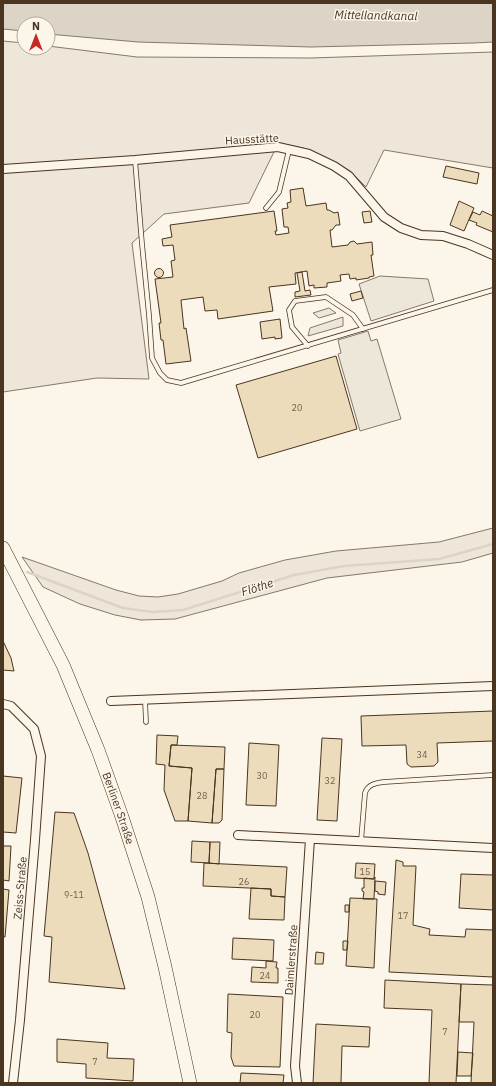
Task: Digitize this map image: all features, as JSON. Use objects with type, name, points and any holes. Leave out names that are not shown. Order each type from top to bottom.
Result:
[{"type":"main road","name":"Berliner Straße","points":[[3,548],[63,665],[98,750],[119,810],[148,896],[190,1083]]},
{"type":"street","name":"Hausstätte","points":[[3,169],[135,160],[278,147],[309,154],[334,166],[348,176],[384,217],[401,228],[421,235],[443,236],[468,244],[493,255]]},
{"type":"street","points":[[111,701],[493,686]]},
{"type":"street","name":"Zeiss-Straße","points":[[7,705],[34,729],[42,756],[20,1020],[13,1083]]},
{"type":"street","points":[[238,835],[493,848]]},
{"type":"street","name":"Daimlerstraße","points":[[298,1083],[295,1066],[310,839]]},
{"type":"lane","points":[[266,208],[279,192],[289,150]]},
{"type":"lane","points":[[135,160],[152,358],[160,373],[166,380],[181,383],[493,290]]},
{"type":"lane","points":[[308,346],[292,327],[289,310],[295,301],[326,297],[353,315],[363,329]]},
{"type":"lane","points":[[145,700],[146,722]]},
{"type":"lane","points":[[361,841],[365,793],[371,785],[384,782],[493,775]]},
{"type":"shaded area","points":[[3,41],[16,42],[16,56],[56,56],[56,47],[137,57],[311,58],[493,52],[493,168],[384,150],[366,187],[350,171],[320,155],[303,148],[279,143],[249,203],[164,214],[132,243],[149,379],[97,378],[3,392]]},
{"type":"shaded area","points":[[380,276],[428,279],[434,301],[371,321],[359,284]]},
{"type":"shaded area","points":[[329,308],[336,313],[319,318],[313,313]]},
{"type":"shaded area","points":[[343,317],[343,326],[308,336],[310,328]]},
{"type":"shaded area","points":[[368,331],[371,341],[377,339],[401,419],[360,431],[338,354],[341,353],[338,340]]},
{"type":"shaded area","points":[[493,528],[493,553],[462,562],[327,578],[175,619],[141,620],[115,615],[80,604],[43,587],[22,557],[116,590],[139,596],[158,597],[178,594],[222,581],[239,573],[285,560],[336,551],[439,542]]},
{"type":"water","name":"Mittellandkanal","points":[[3,3],[493,3],[493,42],[311,47],[138,42],[56,35],[56,16],[16,16],[16,30],[3,29]]},
{"type":"building","points":[[446,166],[479,173],[477,184],[443,177]]},
{"type":"building","points":[[303,188],[306,206],[326,203],[327,210],[334,213],[338,212],[340,225],[336,225],[332,230],[330,230],[332,247],[348,245],[350,242],[354,241],[357,244],[372,242],[373,255],[371,255],[374,276],[356,280],[356,278],[350,279],[349,274],[340,275],[341,281],[327,283],[327,287],[314,288],[314,285],[309,286],[307,271],[295,273],[296,284],[269,287],[273,311],[218,319],[217,310],[205,311],[203,297],[181,300],[184,329],[186,328],[191,361],[166,364],[163,340],[161,340],[159,323],[161,323],[155,279],[173,277],[171,261],[175,260],[173,245],[163,246],[162,239],[172,237],[170,225],[274,211],[277,231],[275,231],[276,235],[289,233],[288,227],[284,227],[282,209],[288,208],[287,203],[291,202],[290,190]]},
{"type":"building","points":[[459,201],[474,208],[464,231],[450,225]]},
{"type":"building","points":[[370,211],[372,222],[364,223],[362,212]]},
{"type":"building","points":[[482,211],[493,216],[493,232],[476,225],[477,223],[469,220],[473,212],[480,215]]},
{"type":"building","points":[[157,269],[161,269],[163,273],[161,277],[157,277],[155,275],[155,271]]},
{"type":"building","points":[[302,272],[305,291],[310,290],[311,295],[295,297],[295,292],[300,291],[297,273]]},
{"type":"building","points":[[361,291],[363,298],[352,301],[350,294]]},
{"type":"building","points":[[280,319],[282,338],[275,339],[275,337],[262,339],[260,322]]},
{"type":"building","points":[[336,356],[357,429],[258,458],[236,385]]},
{"type":"building","points":[[3,641],[11,658],[14,671],[3,670]]},
{"type":"building","points":[[493,711],[493,741],[437,743],[438,762],[434,766],[411,767],[407,764],[406,745],[362,746],[361,716]]},
{"type":"building","points":[[157,735],[178,736],[177,745],[171,745],[169,766],[192,768],[188,821],[175,821],[164,790],[165,765],[156,764]]},
{"type":"building","points":[[322,738],[342,739],[337,821],[317,820]]},
{"type":"building","points":[[249,743],[279,745],[276,806],[246,805]]},
{"type":"building","points":[[171,745],[225,747],[224,769],[216,769],[212,823],[188,821],[192,768],[169,766]]},
{"type":"building","points":[[216,769],[224,769],[222,820],[219,823],[212,823]]},
{"type":"building","points":[[3,776],[22,778],[16,833],[3,832]]},
{"type":"building","points":[[55,812],[74,813],[88,853],[125,989],[49,982],[52,937],[44,936]]},
{"type":"building","points":[[192,841],[210,842],[209,863],[191,862]]},
{"type":"building","points":[[210,842],[220,842],[219,864],[209,863]]},
{"type":"building","points":[[3,846],[11,846],[9,881],[3,880]]},
{"type":"building","points":[[396,860],[403,862],[403,866],[416,866],[413,925],[430,929],[429,935],[465,937],[466,929],[493,930],[493,977],[389,972]]},
{"type":"building","points":[[204,863],[287,867],[285,897],[271,896],[271,889],[203,886]]},
{"type":"building","points":[[356,863],[375,864],[374,879],[355,878]]},
{"type":"building","points":[[461,874],[493,875],[493,910],[459,908]]},
{"type":"building","points":[[375,877],[374,899],[363,899],[364,892],[362,891],[362,888],[364,888],[364,878],[374,879]]},
{"type":"building","points":[[375,881],[386,882],[385,895],[378,894],[378,892],[375,891]]},
{"type":"building","points":[[251,888],[271,889],[271,896],[285,897],[284,920],[249,919]]},
{"type":"building","points":[[3,889],[9,890],[5,937],[3,937]]},
{"type":"building","points":[[350,898],[377,899],[374,968],[346,966]]},
{"type":"building","points":[[345,905],[349,905],[349,912],[345,912]]},
{"type":"building","points":[[233,938],[274,940],[273,961],[232,959]]},
{"type":"building","points":[[343,941],[348,941],[347,950],[343,950]]},
{"type":"building","points":[[316,952],[324,953],[323,964],[315,964]]},
{"type":"building","points":[[266,961],[277,962],[276,968],[278,968],[278,983],[251,982],[252,967],[266,968]]},
{"type":"building","points":[[385,980],[461,984],[456,1083],[429,1083],[432,1010],[384,1008]]},
{"type":"building","points":[[461,984],[493,985],[493,1083],[471,1083],[474,1022],[459,1022]]},
{"type":"building","points":[[228,994],[283,997],[280,1067],[234,1066],[231,1057],[232,1033],[227,1032]]},
{"type":"building","points":[[316,1024],[370,1027],[369,1047],[342,1046],[341,1083],[313,1083]]},
{"type":"building","points":[[57,1039],[108,1043],[107,1058],[134,1059],[133,1081],[86,1078],[86,1064],[57,1062]]},
{"type":"building","points":[[458,1052],[473,1053],[471,1076],[457,1076]]},
{"type":"building","points":[[241,1073],[284,1075],[283,1083],[240,1083]]},
{"type":"waterway","name":"Flöthe","points":[[27,572],[123,608],[152,612],[183,610],[294,575],[344,566],[439,559],[493,544]]}]
